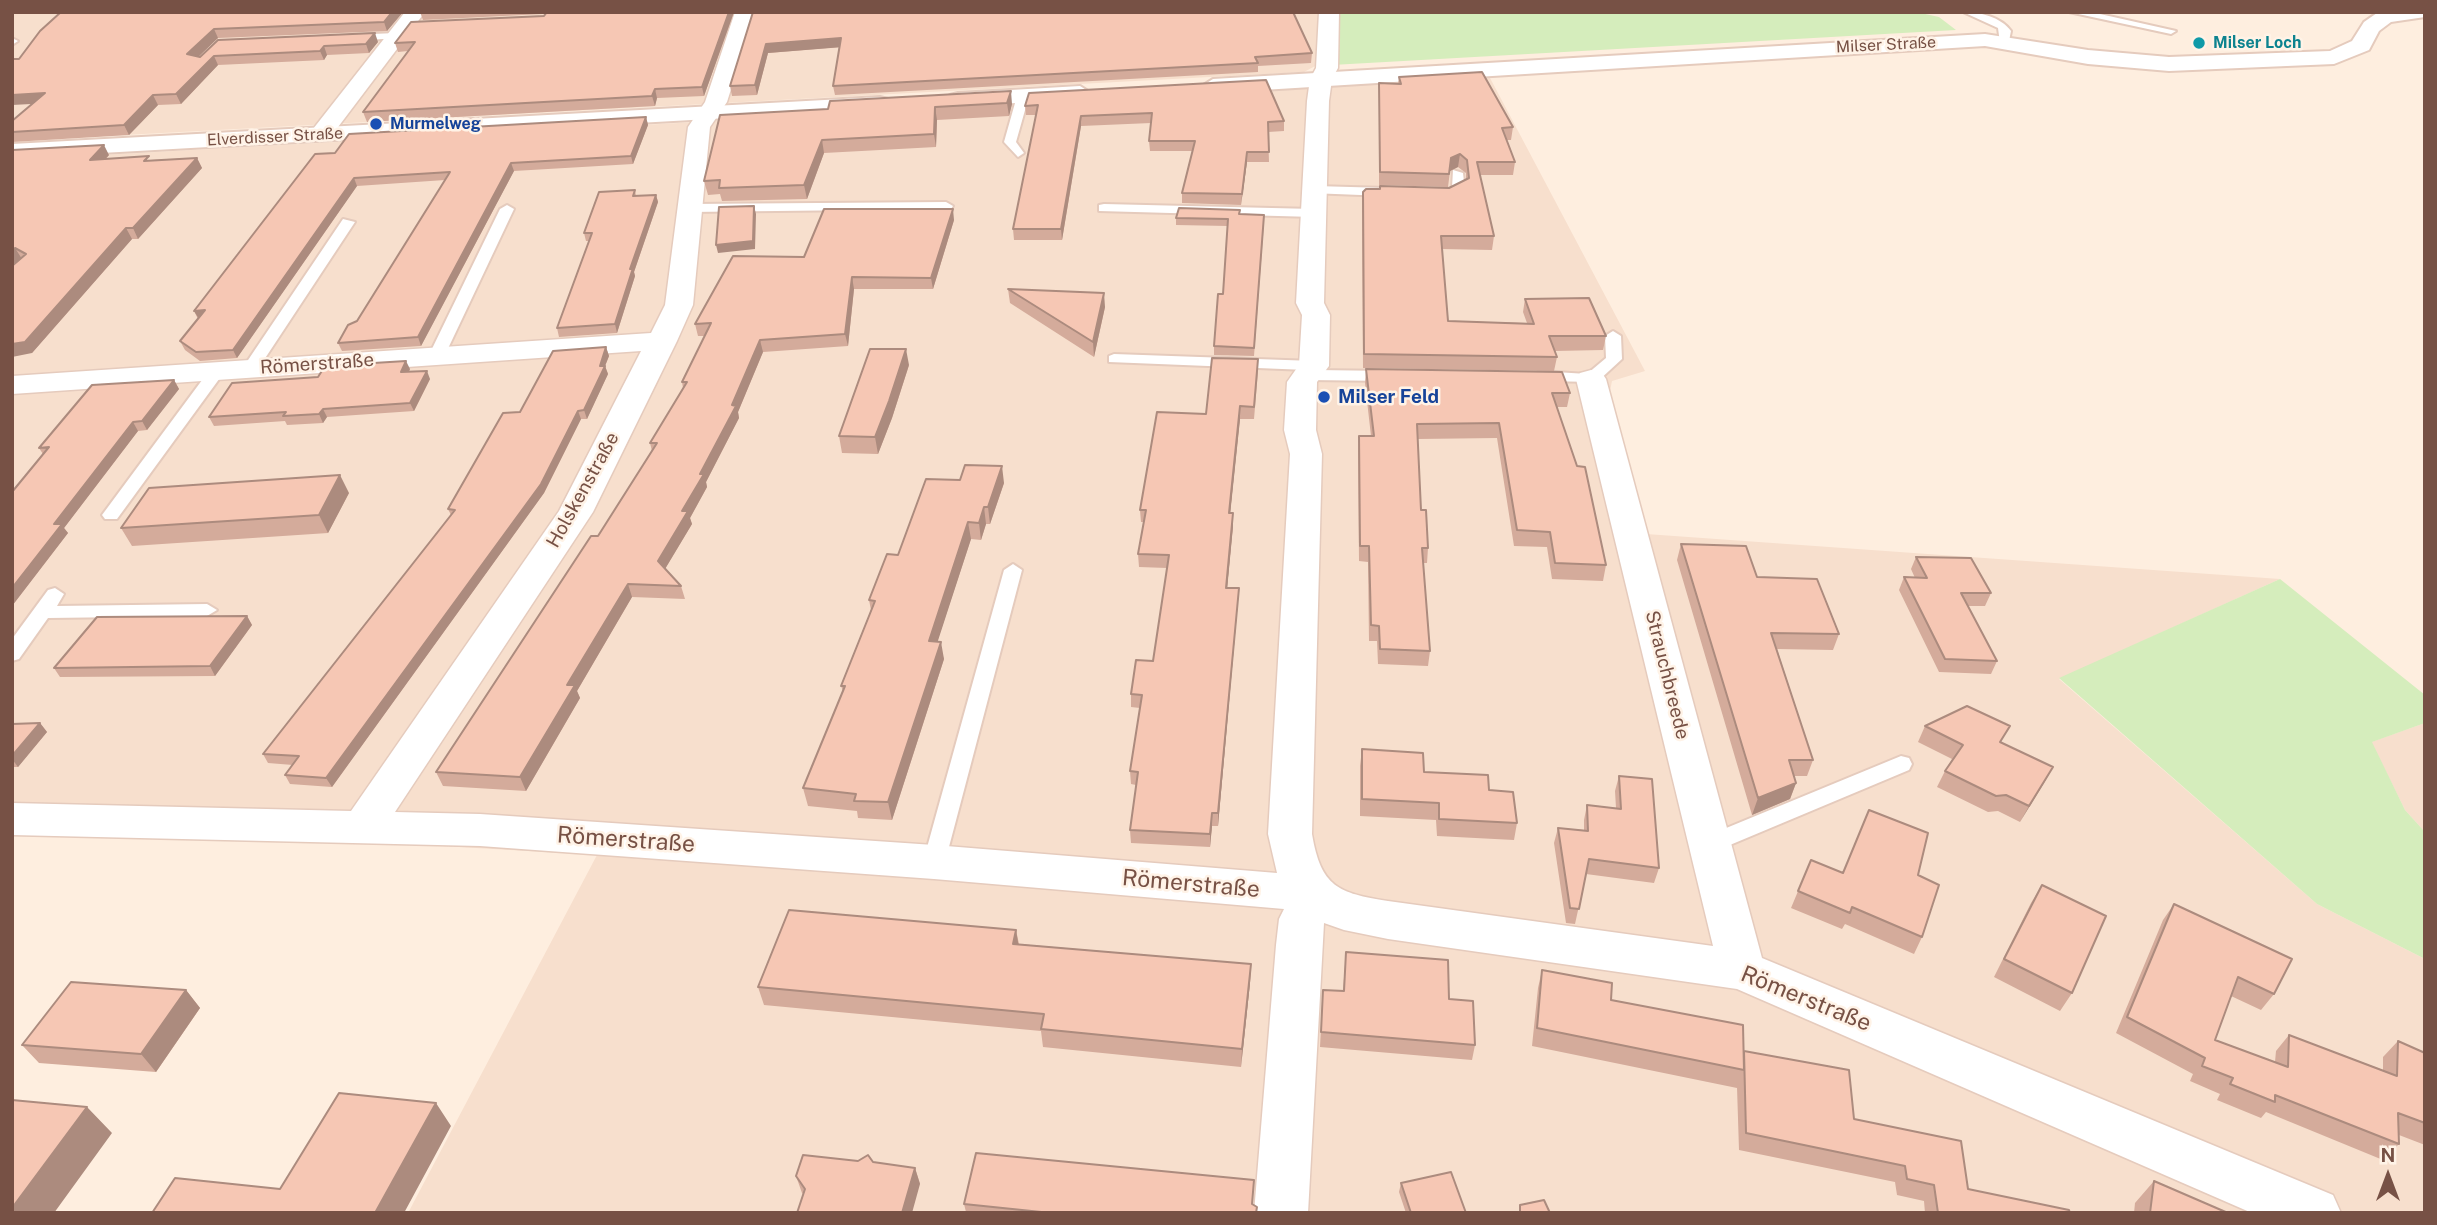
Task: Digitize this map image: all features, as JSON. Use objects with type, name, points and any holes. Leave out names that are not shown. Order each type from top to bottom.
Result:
[{"type":"street","points":[[705,114],[716,102],[745,12]]},
{"type":"street","points":[[1281,1213],[1299,945],[1303,919],[1314,894],[1295,866],[1290,834],[1306,454],[1300,430],[1302,382],[1311,371],[1315,315],[1310,303],[1315,202],[1327,68],[1329,12]]},
{"type":"street","name":"Milser Straße","points":[[1326,79],[2004,41],[2088,57],[2169,64],[2334,57],[2361,45],[2369,28],[2380,17],[2421,12]]},
{"type":"street","points":[[321,134],[408,25]]},
{"type":"street","points":[[1190,87],[1326,79]]},
{"type":"street","points":[[933,101],[1100,92]]},
{"type":"street","name":"Elverdisser Straße","points":[[12,151],[906,103]]},
{"type":"street","name":"Holskenstraße","points":[[363,826],[576,512],[663,341],[679,305],[699,127],[705,114]]},
{"type":"street","name":"Römerstraße","points":[[12,385],[663,341]]},
{"type":"street","name":"Strauchbreede","points":[[1591,379],[1742,970]]},
{"type":"street","name":"Römerstraße","points":[[12,819],[480,830],[934,862],[1314,894],[1344,912],[1388,920],[1742,970],[2314,1213]]},
{"type":"lane","points":[[1968,12],[2002,26],[2006,31],[2004,41]]},
{"type":"lane","points":[[2074,12],[2171,31]]},
{"type":"lane","points":[[342,38],[408,25]]},
{"type":"lane","points":[[1018,153],[1010,142],[1023,96]]},
{"type":"lane","points":[[1432,194],[1459,191],[1457,173]]},
{"type":"lane","points":[[1104,208],[1315,202],[1406,193]]},
{"type":"lane","points":[[689,208],[946,206]]},
{"type":"lane","points":[[436,357],[507,209]]},
{"type":"lane","points":[[250,369],[348,222]]},
{"type":"lane","points":[[1525,376],[1591,379],[1614,359],[1613,335]]},
{"type":"lane","points":[[1114,359],[1403,376]]},
{"type":"lane","points":[[111,515],[218,372]]},
{"type":"lane","points":[[127,494],[153,492]]},
{"type":"lane","points":[[934,862],[1013,570]]},
{"type":"lane","points":[[12,654],[55,594]]},
{"type":"lane","points":[[43,612],[207,610]]},
{"type":"lane","points":[[1710,844],[1901,764]]},
{"type":"shaded area","points":[[12,12],[1320,12],[1317,65],[1304,72],[12,141]]},
{"type":"shaded area","points":[[1490,78],[1645,371],[1612,381],[1610,391],[1646,534],[2280,579],[2059,679],[2317,904],[2425,959],[2425,1213],[408,1213],[597,855],[372,842],[12,835],[12,160]]},
{"type":"shaded area","points":[[2425,723],[2425,832],[2405,810],[2371,742]]},
{"type":"green space","points":[[1335,12],[1916,12],[1939,17],[1956,30],[1332,65]]},
{"type":"green space","points":[[2280,579],[2425,695],[2425,723],[2372,742],[2405,810],[2425,832],[2425,959],[2317,904],[2059,678]]},
{"type":"building","points":[[61,12],[392,12],[384,22],[214,29],[187,54],[200,57],[218,40],[375,33],[366,44],[324,46],[320,51],[214,56],[176,94],[153,95],[124,125],[12,132],[12,121],[45,93],[12,95],[12,59],[19,59],[40,31]]},
{"type":"building","points":[[547,12],[729,12],[702,87],[655,89],[652,96],[363,112],[415,42],[395,43],[411,22],[544,16]]},
{"type":"building","points":[[753,12],[1293,12],[1312,53],[1255,57],[1258,63],[833,86],[841,38],[766,44],[755,85],[730,86]]},
{"type":"building","points":[[1482,72],[1513,127],[1502,128],[1515,162],[1477,162],[1494,236],[1441,236],[1448,321],[1534,324],[1525,299],[1589,298],[1606,336],[1549,336],[1557,357],[1364,354],[1363,192],[1366,189],[1380,189],[1380,186],[1449,188],[1469,178],[1467,160],[1460,154],[1451,158],[1449,174],[1380,172],[1379,83],[1401,84],[1399,77]]},
{"type":"building","points":[[1266,80],[1284,121],[1268,122],[1269,152],[1247,152],[1242,194],[1182,193],[1195,141],[1149,141],[1152,113],[1081,116],[1061,229],[1013,229],[1038,105],[1025,106],[1029,93]]},
{"type":"building","points":[[1011,91],[1007,103],[935,107],[934,134],[822,140],[804,185],[719,188],[720,180],[704,181],[720,115],[828,109],[830,101]]},
{"type":"building","points":[[646,117],[631,156],[511,163],[418,337],[338,343],[348,325],[357,321],[450,172],[354,178],[233,350],[196,352],[180,341],[205,310],[194,311],[315,154],[335,153],[349,134]]},
{"type":"building","points":[[104,145],[90,160],[149,156],[144,161],[197,158],[133,228],[126,228],[25,342],[12,344],[12,266],[26,254],[15,248],[12,250],[12,150]]},
{"type":"building","points":[[635,190],[633,196],[656,195],[630,269],[633,268],[615,324],[557,328],[592,233],[584,233],[599,192]]},
{"type":"building","points":[[754,206],[753,241],[716,245],[719,207]]},
{"type":"building","points":[[1179,208],[1240,210],[1239,214],[1264,215],[1254,348],[1214,346],[1218,294],[1223,294],[1228,219],[1176,218]]},
{"type":"building","points":[[824,209],[953,209],[931,278],[852,277],[845,334],[760,340],[732,405],[736,406],[700,474],[704,474],[682,511],[688,511],[658,561],[681,586],[628,584],[567,685],[575,685],[520,777],[436,772],[591,536],[598,536],[657,443],[650,443],[687,382],[682,382],[711,323],[695,324],[733,256],[804,257]]},
{"type":"building","points":[[1008,289],[1104,293],[1093,342]]},
{"type":"building","points":[[606,347],[600,366],[605,366],[584,410],[578,411],[541,484],[326,778],[285,775],[299,756],[263,754],[455,510],[448,509],[503,413],[520,412],[553,351]]},
{"type":"building","points":[[870,349],[906,349],[875,437],[839,436]]},
{"type":"building","points":[[1212,358],[1258,359],[1254,407],[1240,406],[1229,513],[1233,513],[1226,588],[1239,588],[1218,813],[1212,813],[1210,834],[1130,830],[1138,772],[1130,771],[1142,695],[1131,694],[1136,660],[1153,661],[1169,555],[1138,554],[1146,510],[1140,510],[1157,412],[1206,414]]},
{"type":"building","points":[[406,361],[401,372],[427,371],[410,403],[323,409],[319,414],[283,416],[286,412],[209,417],[232,383],[318,377],[325,366]]},
{"type":"building","points":[[1366,369],[1562,372],[1570,393],[1552,393],[1577,466],[1585,467],[1606,565],[1555,563],[1550,532],[1517,530],[1499,423],[1417,424],[1421,510],[1426,510],[1428,548],[1422,548],[1430,651],[1380,649],[1379,626],[1371,625],[1369,546],[1360,546],[1359,436],[1374,436]]},
{"type":"building","points":[[174,380],[142,421],[133,422],[54,524],[62,524],[12,588],[12,492],[49,447],[39,448],[92,385]]},
{"type":"building","points":[[965,465],[1002,466],[988,507],[984,507],[979,523],[968,522],[929,641],[941,642],[888,802],[854,801],[856,794],[803,788],[845,686],[841,686],[875,601],[869,600],[887,554],[898,555],[926,479],[960,480]]},
{"type":"building","points":[[340,475],[319,515],[121,528],[149,488]]},
{"type":"building","points":[[1681,544],[1746,546],[1757,577],[1817,579],[1839,634],[1771,633],[1813,760],[1789,760],[1796,783],[1758,798]]},
{"type":"building","points":[[1916,557],[1971,558],[1991,593],[1961,593],[1997,661],[1945,659],[1904,577],[1927,578]]},
{"type":"building","points":[[247,616],[210,666],[54,668],[97,617]]},
{"type":"building","points":[[1967,706],[2010,726],[2000,742],[2053,767],[2029,806],[2006,795],[1996,796],[1945,771],[1963,745],[1925,726]]},
{"type":"building","points":[[40,723],[12,756],[12,724]]},
{"type":"building","points":[[1362,749],[1423,753],[1424,772],[1488,775],[1489,790],[1513,792],[1517,823],[1439,819],[1439,803],[1362,799]]},
{"type":"building","points":[[1619,776],[1652,779],[1659,868],[1589,859],[1579,909],[1570,908],[1558,828],[1588,831],[1587,805],[1621,809]]},
{"type":"building","points":[[1869,810],[1928,833],[1918,875],[1939,885],[1922,937],[1852,907],[1850,913],[1798,891],[1811,860],[1843,873]]},
{"type":"building","points":[[2042,885],[2106,916],[2072,993],[2004,959]]},
{"type":"building","points":[[2174,904],[2292,959],[2274,994],[2238,977],[2215,1040],[2288,1067],[2289,1035],[2397,1076],[2398,1041],[2425,1053],[2425,1123],[2398,1113],[2399,1144],[2275,1095],[2275,1102],[2230,1084],[2233,1078],[2202,1066],[2205,1058],[2127,1017]]},
{"type":"building","points":[[789,910],[1016,930],[1013,944],[1251,964],[1242,1049],[1041,1029],[1044,1014],[758,987]]},
{"type":"building","points":[[1346,952],[1448,960],[1449,999],[1473,1001],[1475,1045],[1321,1032],[1323,990],[1344,991]]},
{"type":"building","points":[[1542,970],[1612,983],[1611,1000],[1743,1025],[1744,1070],[1537,1028]]},
{"type":"building","points":[[71,982],[186,990],[141,1054],[22,1045]]},
{"type":"building","points":[[1744,1051],[1849,1070],[1854,1119],[1961,1141],[1968,1189],[2069,1210],[2070,1213],[1938,1213],[1934,1185],[1907,1179],[1905,1166],[1746,1133]]},
{"type":"building","points":[[339,1093],[436,1103],[375,1213],[152,1213],[175,1178],[280,1189]]},
{"type":"building","points":[[12,1100],[87,1107],[12,1208]]},
{"type":"building","points":[[976,1153],[1254,1180],[1252,1204],[1257,1207],[1256,1213],[1051,1213],[964,1204]]},
{"type":"building","points":[[803,1155],[858,1161],[868,1155],[873,1162],[915,1168],[902,1213],[797,1213],[805,1189],[796,1176]]},
{"type":"building","points":[[1451,1172],[1466,1213],[1411,1213],[1401,1183]]},
{"type":"building","points":[[2154,1181],[2228,1213],[2150,1213]]},
{"type":"building","points":[[1544,1200],[1550,1213],[1520,1213],[1520,1205]]},
{"type":"place","name":"Milser Loch","points":[[2199,43]]},
{"type":"place","name":"Murmelweg","points":[[376,124]]},
{"type":"place","name":"Milser Feld","points":[[1324,397]]}]
